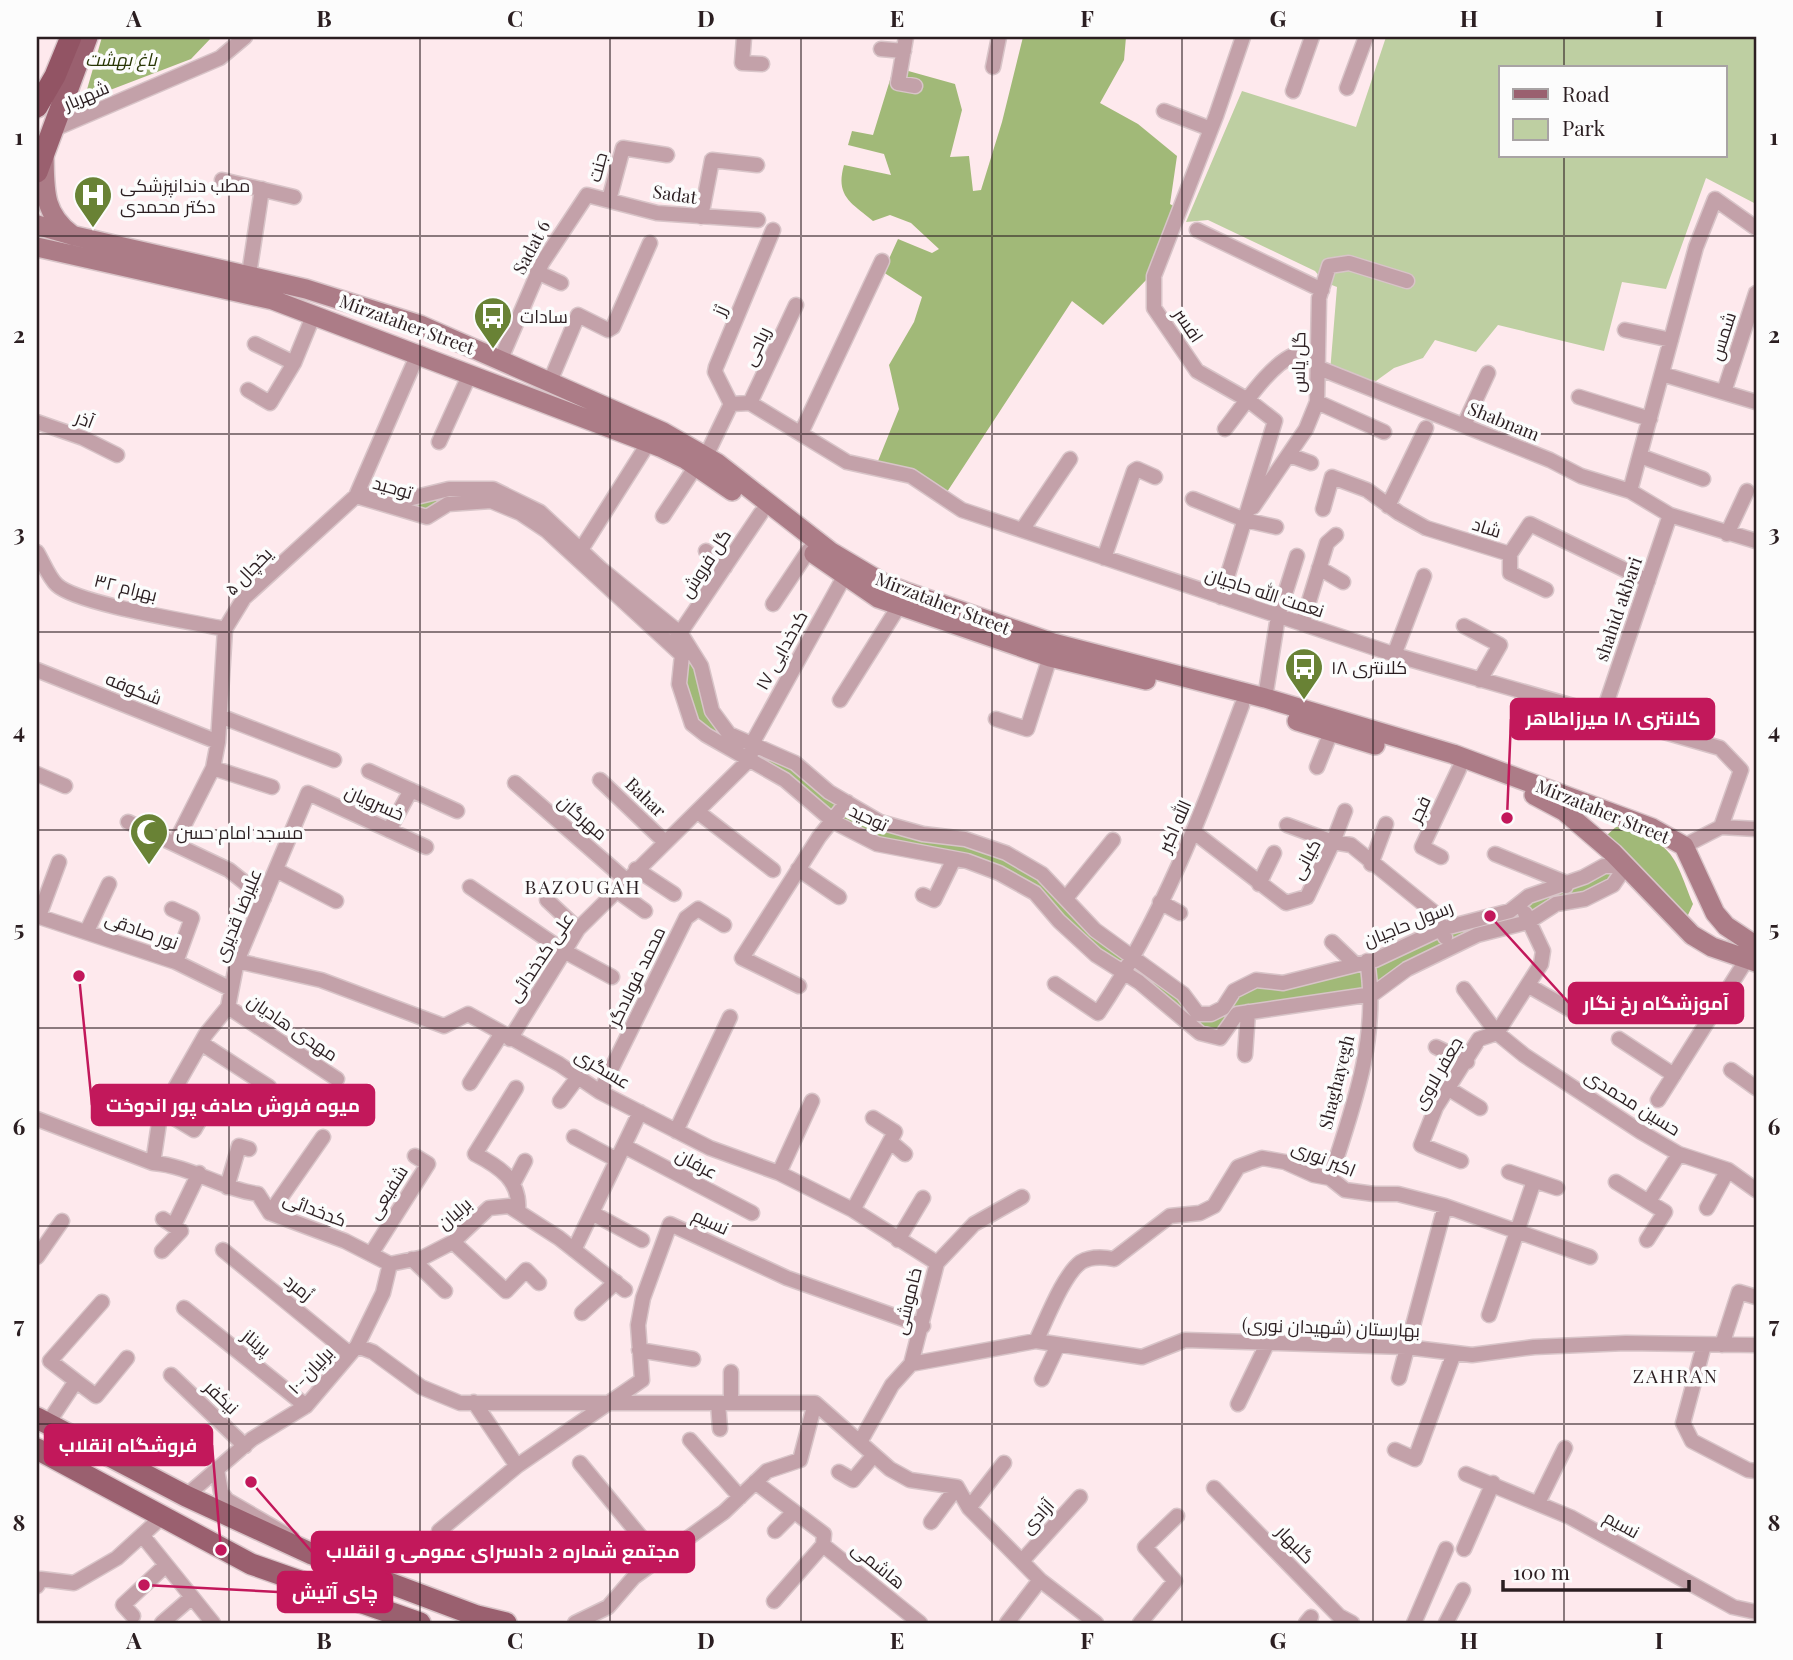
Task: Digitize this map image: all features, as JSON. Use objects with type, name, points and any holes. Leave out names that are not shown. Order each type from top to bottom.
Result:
[{"type":"highway","points":[[37,106],[61,37]]},
{"type":"highway","points":[[37,106],[55,76],[71,37]]},
{"type":"main road","points":[[75,236],[55,222],[47,202],[40,163],[49,123],[87,37]]},
{"type":"main road","name":"Mirzataher Street","points":[[37,225],[75,236],[249,274],[358,303],[480,350],[549,384],[663,432],[831,552],[883,583],[1054,643],[1265,698],[1464,758],[1652,828],[1684,846],[1710,901],[1726,926],[1753,955]]},
{"type":"main road","name":"Mirzataher Street","points":[[37,247],[235,290],[314,314],[417,356],[701,461],[761,513],[844,577],[878,598],[899,606],[1050,657],[1242,705],[1459,769],[1548,800],[1626,866],[1682,926],[1712,947],[1753,955]]},
{"type":"main road","points":[[37,258],[82,257]]},
{"type":"main road","points":[[350,329],[347,318],[358,303]]},
{"type":"main road","points":[[470,376],[478,367],[480,350]]},
{"type":"main road","points":[[1596,838],[1604,820],[1613,813]]},
{"type":"main road","points":[[1682,926],[1693,923],[1710,901]]},
{"type":"main road","points":[[42,1421],[186,1496],[231,1514],[312,1554],[412,1593],[506,1623]]},
{"type":"main road","points":[[37,1449],[251,1564],[296,1582],[420,1623]]},
{"type":"main road","points":[[213,1542],[231,1514]]},
{"type":"street","name":"شهریار","points":[[49,123],[220,58],[245,37]]},
{"type":"street","points":[[744,37],[742,63],[762,64]]},
{"type":"street","points":[[993,67],[999,37]]},
{"type":"street","name":"افسر","points":[[1221,597],[1276,425],[1274,418],[1248,400],[1198,371],[1154,308],[1154,276],[1211,129],[1243,37]]},
{"type":"street","points":[[1293,91],[1312,37]]},
{"type":"street","points":[[1347,88],[1366,37]]},
{"type":"street","points":[[881,49],[905,44],[898,83],[915,86]]},
{"type":"street","points":[[1164,111],[1211,129]]},
{"type":"street","name":"جنت","points":[[609,200],[623,148],[667,155]]},
{"type":"street","points":[[701,217],[712,160],[757,165]]},
{"type":"street","points":[[222,180],[294,197]]},
{"type":"street","points":[[249,274],[262,189]]},
{"type":"street","name":"Sadat","points":[[587,195],[657,213],[758,220]]},
{"type":"street","name":"Sadat 6","points":[[500,361],[537,272],[569,218],[587,195]]},
{"type":"street","points":[[1630,491],[1696,247],[1715,199],[1756,228]]},
{"type":"street","name":"رُز","points":[[731,404],[715,372],[716,367],[773,230]]},
{"type":"street","points":[[1197,230],[1322,290],[1329,267],[1349,263],[1407,281]]},
{"type":"street","points":[[549,384],[578,315],[611,330],[650,243]]},
{"type":"street","points":[[801,433],[883,261]]},
{"type":"street","points":[[537,272],[561,283]]},
{"type":"street","name":"گل یاس","points":[[1245,520],[1306,429],[1317,402],[1317,351],[1322,290]]},
{"type":"street","name":"شمس","points":[[1724,392],[1756,293]]},
{"type":"street","name":"ریاحی","points":[[750,403],[796,305]]},
{"type":"street","points":[[248,390],[270,403],[293,363],[314,314]]},
{"type":"street","points":[[1625,330],[1671,340]]},
{"type":"street","points":[[255,344],[293,363]]},
{"type":"street","points":[[1225,429],[1285,360],[1317,351]]},
{"type":"street","name":"یخچال ۵","points":[[175,843],[187,813],[212,768],[218,742],[225,629],[244,598],[356,496],[417,356]]},
{"type":"street","name":"Shabnam","points":[[1319,368],[1464,425],[1581,476],[1630,491],[1671,515],[1756,541]]},
{"type":"street","points":[[1464,425],[1488,373]]},
{"type":"street","points":[[1662,374],[1756,402]]},
{"type":"street","points":[[439,442],[470,376]]},
{"type":"street","points":[[1579,397],[1650,419]]},
{"type":"street","points":[[1317,402],[1384,432]]},
{"type":"street","points":[[663,516],[701,461],[731,404],[750,403]]},
{"type":"street","name":"نعمت الله حاجیان","points":[[750,403],[847,462],[911,476],[962,510],[1394,654],[1720,748],[1741,770],[1721,827]]},
{"type":"street","name":"آذر","points":[[37,422],[83,438],[117,455]]},
{"type":"street","points":[[1388,506],[1426,428]]},
{"type":"street","points":[[579,555],[649,442]]},
{"type":"street","points":[[1289,455],[1311,463]]},
{"type":"street","points":[[1640,456],[1703,479]]},
{"type":"street","points":[[1022,530],[1070,459]]},
{"type":"street","points":[[1104,558],[1134,471],[1137,469],[1155,477]]},
{"type":"street","name":"شاد","points":[[1323,509],[1332,477],[1367,490],[1426,528],[1510,554],[1530,524],[1648,581]]},
{"type":"street","points":[[449,489],[449,504]]},
{"type":"street","name":"توحید","points":[[356,496],[373,493],[412,498],[449,489],[492,495],[540,512],[579,555],[655,615],[701,666],[712,711],[729,734],[753,742],[795,763],[846,802],[880,822],[923,834],[965,839],[1006,853],[1042,874],[1095,930],[1131,959],[1183,994],[1198,1014],[1211,1014]]},
{"type":"street","points":[[1727,534],[1747,491]]},
{"type":"street","name":"توحید","points":[[356,496],[426,517],[449,504],[492,495]]},
{"type":"street","points":[[1193,499],[1245,520],[1276,527]]},
{"type":"street","name":"گل فروش","points":[[676,640],[761,513]]},
{"type":"street","name":"shahid akbari","points":[[1602,716],[1671,515]]},
{"type":"street","points":[[1302,624],[1327,543],[1336,535]]},
{"type":"street","points":[[773,604],[809,550]]},
{"type":"street","points":[[706,551],[725,567]]},
{"type":"street","name":"بهرام ۳۲","points":[[37,552],[56,584],[67,591],[127,609],[225,629]]},
{"type":"street","points":[[1510,554],[1510,573],[1546,590]]},
{"type":"street","points":[[1265,698],[1278,616],[1297,556]]},
{"type":"street","points":[[1320,568],[1343,582]]},
{"type":"street","points":[[1394,654],[1424,576]]},
{"type":"street","name":"کدخدایی ۱۷","points":[[750,759],[753,742],[844,577]]},
{"type":"street","points":[[840,700],[899,606]]},
{"type":"street","points":[[1464,626],[1500,645],[1480,680]]},
{"type":"street","name":"توحید","points":[[676,640],[682,655],[679,684],[692,724],[785,780],[834,822],[877,844],[954,859],[999,873],[1035,893],[1096,955],[1125,973],[1200,1033],[1220,1038],[1237,1014],[1248,1012]]},
{"type":"street","points":[[996,719],[1027,729],[1050,657]]},
{"type":"street","name":"شکوفه","points":[[37,670],[218,742]]},
{"type":"street","name":"الله اکبر","points":[[1055,984],[1098,1013],[1125,973],[1194,832],[1242,705]]},
{"type":"street","points":[[220,716],[334,760]]},
{"type":"street","points":[[1317,767],[1331,732]]},
{"type":"street","name":"علی کدخدائی","points":[[506,1036],[578,929],[750,759]]},
{"type":"street","points":[[212,768],[272,787]]},
{"type":"street","name":"فجر","points":[[1441,857],[1422,847],[1459,769]]},
{"type":"street","points":[[369,771],[457,811]]},
{"type":"street","points":[[37,774],[65,786]]},
{"type":"street","name":"Bahar","points":[[600,780],[665,842]]},
{"type":"street","name":"مهرگان","points":[[515,783],[626,880]]},
{"type":"street","points":[[389,830],[411,790]]},
{"type":"street","name":"خسرویان","points":[[308,793],[426,847]]},
{"type":"street","name":"علیرضا قدیری","points":[[153,1163],[164,1112],[201,1043],[228,1007],[237,961],[308,793]]},
{"type":"street","points":[[799,985],[742,958],[819,837],[834,822],[846,802]]},
{"type":"street","points":[[1287,825],[1333,842],[1345,811]]},
{"type":"street","points":[[698,812],[773,870]]},
{"type":"street","points":[[128,822],[229,870],[264,898]]},
{"type":"street","points":[[1371,864],[1386,824]]},
{"type":"street","points":[[1684,846],[1721,827],[1756,829]]},
{"type":"street","name":"کیانی","points":[[1194,832],[1286,903],[1307,897],[1333,842],[1351,845],[1371,864],[1413,892],[1436,914],[1450,947]]},
{"type":"street","points":[[1066,898],[1113,841]]},
{"type":"street","points":[[1259,884],[1274,853]]},
{"type":"street","points":[[1495,854],[1564,882],[1573,901]]},
{"type":"street","points":[[923,895],[934,900],[954,859]]},
{"type":"street","points":[[38,916],[59,862]]},
{"type":"street","name":"رسول حاجیان","points":[[1211,1014],[1223,1008],[1234,991],[1256,981],[1283,983],[1361,962],[1412,944],[1441,929],[1510,911],[1521,902],[1564,882],[1584,877],[1604,866],[1626,866]]},
{"type":"street","points":[[1245,1055],[1248,1012],[1373,995],[1424,959],[1450,947],[1477,935],[1528,922],[1556,904],[1573,901],[1613,885],[1626,866]]},
{"type":"street","points":[[798,869],[839,897]]},
{"type":"street","points":[[276,870],[336,901]]},
{"type":"street","points":[[626,880],[674,894]]},
{"type":"street","points":[[626,880],[645,911]]},
{"type":"street","points":[[87,931],[109,884]]},
{"type":"street","points":[[470,887],[564,951],[612,977]]},
{"type":"street","points":[[547,900],[578,929]]},
{"type":"street","points":[[1160,902],[1180,912]]},
{"type":"street","points":[[1521,902],[1528,922]]},
{"type":"street","points":[[172,909],[192,918],[176,962]]},
{"type":"street","name":"محمد فولادگر","points":[[600,1092],[686,918],[698,909],[724,925]]},
{"type":"street","points":[[1068,929],[1080,914]]},
{"type":"street","name":"نور صادقی","points":[[38,916],[176,962],[231,989]]},
{"type":"street","name":"جعفر لاوی","points":[[1461,1161],[1421,1145],[1436,1107],[1467,1062],[1479,1039],[1497,1032],[1541,964],[1544,951],[1528,922]]},
{"type":"street","points":[[1332,942],[1361,962]]},
{"type":"street","points":[[1412,944],[1424,959]]},
{"type":"street","points":[[1658,1100],[1753,955]]},
{"type":"street","name":"عسگری","points":[[237,961],[321,980],[444,1026],[468,1014],[600,1092],[676,1131],[710,1148],[779,1173],[853,1210],[937,1263]]},
{"type":"street","name":"Shaghayegh","points":[[1330,1178],[1358,1092],[1373,995],[1361,962]]},
{"type":"street","points":[[1529,986],[1578,1014]]},
{"type":"street","name":"حسین محمدی","points":[[1464,989],[1497,1032],[1524,1055],[1679,1154],[1728,1170],[1756,1190]]},
{"type":"street","name":"مهدی هادیان","points":[[228,1007],[337,1079]]},
{"type":"street","points":[[676,1131],[730,1017]]},
{"type":"street","points":[[470,1083],[506,1036]]},
{"type":"street","points":[[1619,1038],[1674,1075]]},
{"type":"street","points":[[201,1043],[270,1087]]},
{"type":"street","points":[[1436,1047],[1467,1062]]},
{"type":"street","points":[[1731,1070],[1756,1088]]},
{"type":"street","points":[[559,1101],[578,1077]]},
{"type":"street","points":[[516,1088],[475,1154],[514,1182],[519,1195],[518,1211],[620,1286],[582,1313]]},
{"type":"street","points":[[1449,1088],[1480,1108]]},
{"type":"street","points":[[779,1173],[812,1101]]},
{"type":"street","points":[[164,1112],[194,1130],[205,1111]]},
{"type":"street","points":[[574,1250],[640,1112]]},
{"type":"street","points":[[853,1210],[895,1132],[873,1118]]},
{"type":"street","name":"کدخدائی","points":[[37,1119],[153,1163],[172,1164],[227,1187],[258,1194],[270,1213],[390,1264]]},
{"type":"street","points":[[270,1213],[323,1137]]},
{"type":"street","name":"عرفان","points":[[574,1137],[621,1153],[751,1213]]},
{"type":"street","points":[[891,1142],[905,1154]]},
{"type":"street","points":[[227,1187],[239,1146],[249,1149]]},
{"type":"street","points":[[1649,1201],[1679,1154]]},
{"type":"street","name":"شفیعی","points":[[370,1254],[428,1164],[415,1156]]},
{"type":"street","name":"اکبر نوری","points":[[1036,1341],[1071,1275],[1082,1262],[1101,1256],[1114,1259],[1170,1216],[1199,1213],[1214,1206],[1238,1167],[1262,1158],[1284,1161],[1314,1175],[1330,1178],[1345,1190],[1374,1195],[1398,1194],[1445,1206],[1590,1257]]},
{"type":"street","points":[[514,1182],[525,1161]]},
{"type":"street","points":[[1707,1208],[1728,1170]]},
{"type":"street","points":[[1509,1172],[1557,1188]]},
{"type":"street","points":[[162,1251],[181,1231],[169,1222],[199,1174]]},
{"type":"street","points":[[1489,1315],[1534,1181]]},
{"type":"street","points":[[1616,1182],[1665,1212],[1647,1240]]},
{"type":"street","name":"خاموشی","points":[[860,1442],[892,1385],[911,1364],[923,1326],[937,1263],[974,1224],[1023,1197]]},
{"type":"street","points":[[898,1240],[923,1198]]},
{"type":"street","name":"برلیان","points":[[390,1264],[424,1257],[453,1242],[489,1208],[509,1206],[518,1211]]},
{"type":"street","points":[[1399,1378],[1445,1206]]},
{"type":"street","points":[[592,1213],[642,1240]]},
{"type":"street","points":[[37,1257],[62,1221]]},
{"type":"street","name":"نسیم","points":[[610,1402],[642,1380],[638,1325],[643,1298],[670,1224],[786,1278],[923,1326]]},
{"type":"street","points":[[453,1242],[506,1291],[526,1270],[539,1283]]},
{"type":"street","name":"زُمرد","points":[[222,1250],[354,1350],[373,1352],[421,1387],[460,1403],[815,1403]]},
{"type":"street","points":[[412,1259],[444,1291]]},
{"type":"street","name":"۱۰-برلیان","points":[[217,1470],[245,1446],[306,1406],[354,1350],[383,1293],[390,1264]]},
{"type":"street","points":[[1723,1345],[1739,1292],[1756,1297]]},
{"type":"street","points":[[102,1302],[50,1361],[96,1396],[127,1358]]},
{"type":"street","name":"پریناز","points":[[184,1308],[306,1406]]},
{"type":"street","name":"بهارستان (شهیدان نوری)","points":[[911,1364],[1036,1341],[1142,1357],[1185,1340],[1406,1347],[1472,1355],[1534,1347],[1626,1343],[1756,1343]]},
{"type":"street","points":[[1238,1404],[1267,1344]]},
{"type":"street","points":[[1042,1379],[1058,1345]]},
{"type":"street","points":[[1704,1345],[1683,1423],[1692,1441],[1748,1470],[1756,1471]]},
{"type":"street","points":[[639,1350],[693,1359]]},
{"type":"street","points":[[1395,1450],[1415,1459],[1454,1353]]},
{"type":"street","points":[[720,1429],[731,1372]]},
{"type":"street","name":"نیکفر","points":[[172,1375],[245,1446]]},
{"type":"street","points":[[42,1421],[76,1381]]},
{"type":"street","points":[[474,1402],[517,1466]]},
{"type":"street","points":[[439,1531],[517,1466],[610,1402]]},
{"type":"street","points":[[575,1623],[608,1606],[634,1577],[740,1497],[767,1471],[800,1460],[815,1403],[873,1456],[910,1480],[957,1487]]},
{"type":"street","points":[[690,1440],[740,1497]]},
{"type":"street","points":[[1538,1503],[1565,1448]]},
{"type":"street","points":[[839,1472],[853,1480],[873,1456]]},
{"type":"street","points":[[580,1463],[659,1559]]},
{"type":"street","points":[[969,1508],[1004,1463]]},
{"type":"street","points":[[186,1496],[217,1470],[221,1492],[227,1500],[279,1527],[312,1554]]},
{"type":"street","name":"نسیم","points":[[1466,1474],[1538,1503],[1732,1607],[1756,1612]]},
{"type":"street","name":"هاشمی","points":[[755,1482],[824,1534],[823,1545],[920,1623]]},
{"type":"street","points":[[1464,1549],[1493,1483]]},
{"type":"street","points":[[957,1487],[969,1508],[1040,1580],[1096,1623]]},
{"type":"street","points":[[931,1521],[957,1487]]},
{"type":"street","name":"گلبهار","points":[[1214,1488],[1339,1616],[1352,1623]]},
{"type":"street","name":"آزادی","points":[[1022,1561],[1080,1497]]},
{"type":"street","points":[[775,1531],[794,1512]]},
{"type":"street","points":[[38,1580],[74,1583],[117,1558],[163,1516]]},
{"type":"street","points":[[1140,1623],[1175,1580],[1145,1547],[1177,1516]]},
{"type":"street","points":[[142,1535],[213,1623]]},
{"type":"street","points":[[774,1601],[823,1545]]},
{"type":"street","points":[[1414,1623],[1446,1549]]},
{"type":"street","points":[[132,1616],[123,1605],[166,1565]]},
{"type":"street","points":[[1007,1623],[1040,1580]]},
{"type":"street","points":[[1446,1623],[1463,1590]]},
{"type":"street","points":[[162,1623],[192,1597]]},
{"type":"green space","name":"باغ بهشت","points":[[102,37],[212,37],[191,59],[84,100]]},
{"type":"green space","points":[[1023,37],[1126,37],[1124,60],[1100,103],[1138,124],[1177,156],[1170,204],[1175,207],[1148,278],[1103,325],[1072,301],[947,492],[913,470],[878,461],[899,409],[889,365],[914,322],[922,297],[883,272],[898,239],[932,253],[939,249],[911,223],[890,215],[873,221],[847,198],[843,192],[842,176],[844,165],[891,175],[884,154],[848,145],[852,131],[873,135],[894,67],[955,84],[962,110],[950,157],[969,156],[973,191],[981,190],[1002,122]]},
{"type":"green space","points":[[1386,37],[1756,37],[1756,204],[1706,178],[1666,289],[1622,282],[1604,351],[1498,325],[1476,352],[1435,340],[1423,358],[1394,368],[1376,381],[1330,372],[1337,287],[1324,282],[1315,271],[1208,220],[1186,222],[1242,91],[1356,127]]},
{"type":"green space","points":[[449,490],[493,490],[541,513],[601,570],[680,635],[700,666],[711,713],[728,735],[795,765],[828,793],[878,823],[965,841],[1005,855],[1042,876],[1093,931],[1181,996],[1196,1014],[1217,1015],[1235,992],[1257,982],[1282,986],[1383,959],[1438,932],[1487,920],[1510,911],[1530,896],[1604,867],[1624,867],[1611,882],[1584,896],[1560,901],[1531,921],[1478,932],[1443,947],[1406,967],[1374,992],[1236,1012],[1217,1035],[1202,1029],[1103,958],[1070,930],[1037,893],[1006,875],[967,860],[880,842],[837,821],[791,783],[695,724],[681,684],[683,656],[634,607],[519,511],[494,501],[477,499],[460,501],[428,513],[365,497],[374,495],[410,500]]},
{"type":"green space","points":[[1618,825],[1650,839],[1669,852],[1693,904],[1688,915],[1681,916],[1606,836]]},
{"type":"place","name":"مطب دندانپزشکی دکتر محمدی","points":[[93,229]]},
{"type":"place","name":"سادات","points":[[493,350]]},
{"type":"place","name":"کلانتری ۱۸","points":[[1304,701]]},
{"type":"place","name":"کلانتری ۱۸ میرزاطاهر","points":[[1507,818]]},
{"type":"place","name":"مسجد امام حسن","points":[[149,866]]},
{"type":"place","name":"آموزشگاه رخ نگار","points":[[1490,916]]},
{"type":"place","name":"میوه فروش صادف پور اندوخت","points":[[79,976]]},
{"type":"place","name":"مجتمع شماره 2 دادسرای عمومی و انقلاب","points":[[251,1482]]},
{"type":"place","name":"فروشگاه انقلاب","points":[[221,1550]]},
{"type":"place","name":"چای آتیش","points":[[144,1585]]},
{"type":"district","name":"BAZOUGAH","points":[[583,886]]},
{"type":"district","name":"ZAHRAN","points":[[1676,1375]]}]
